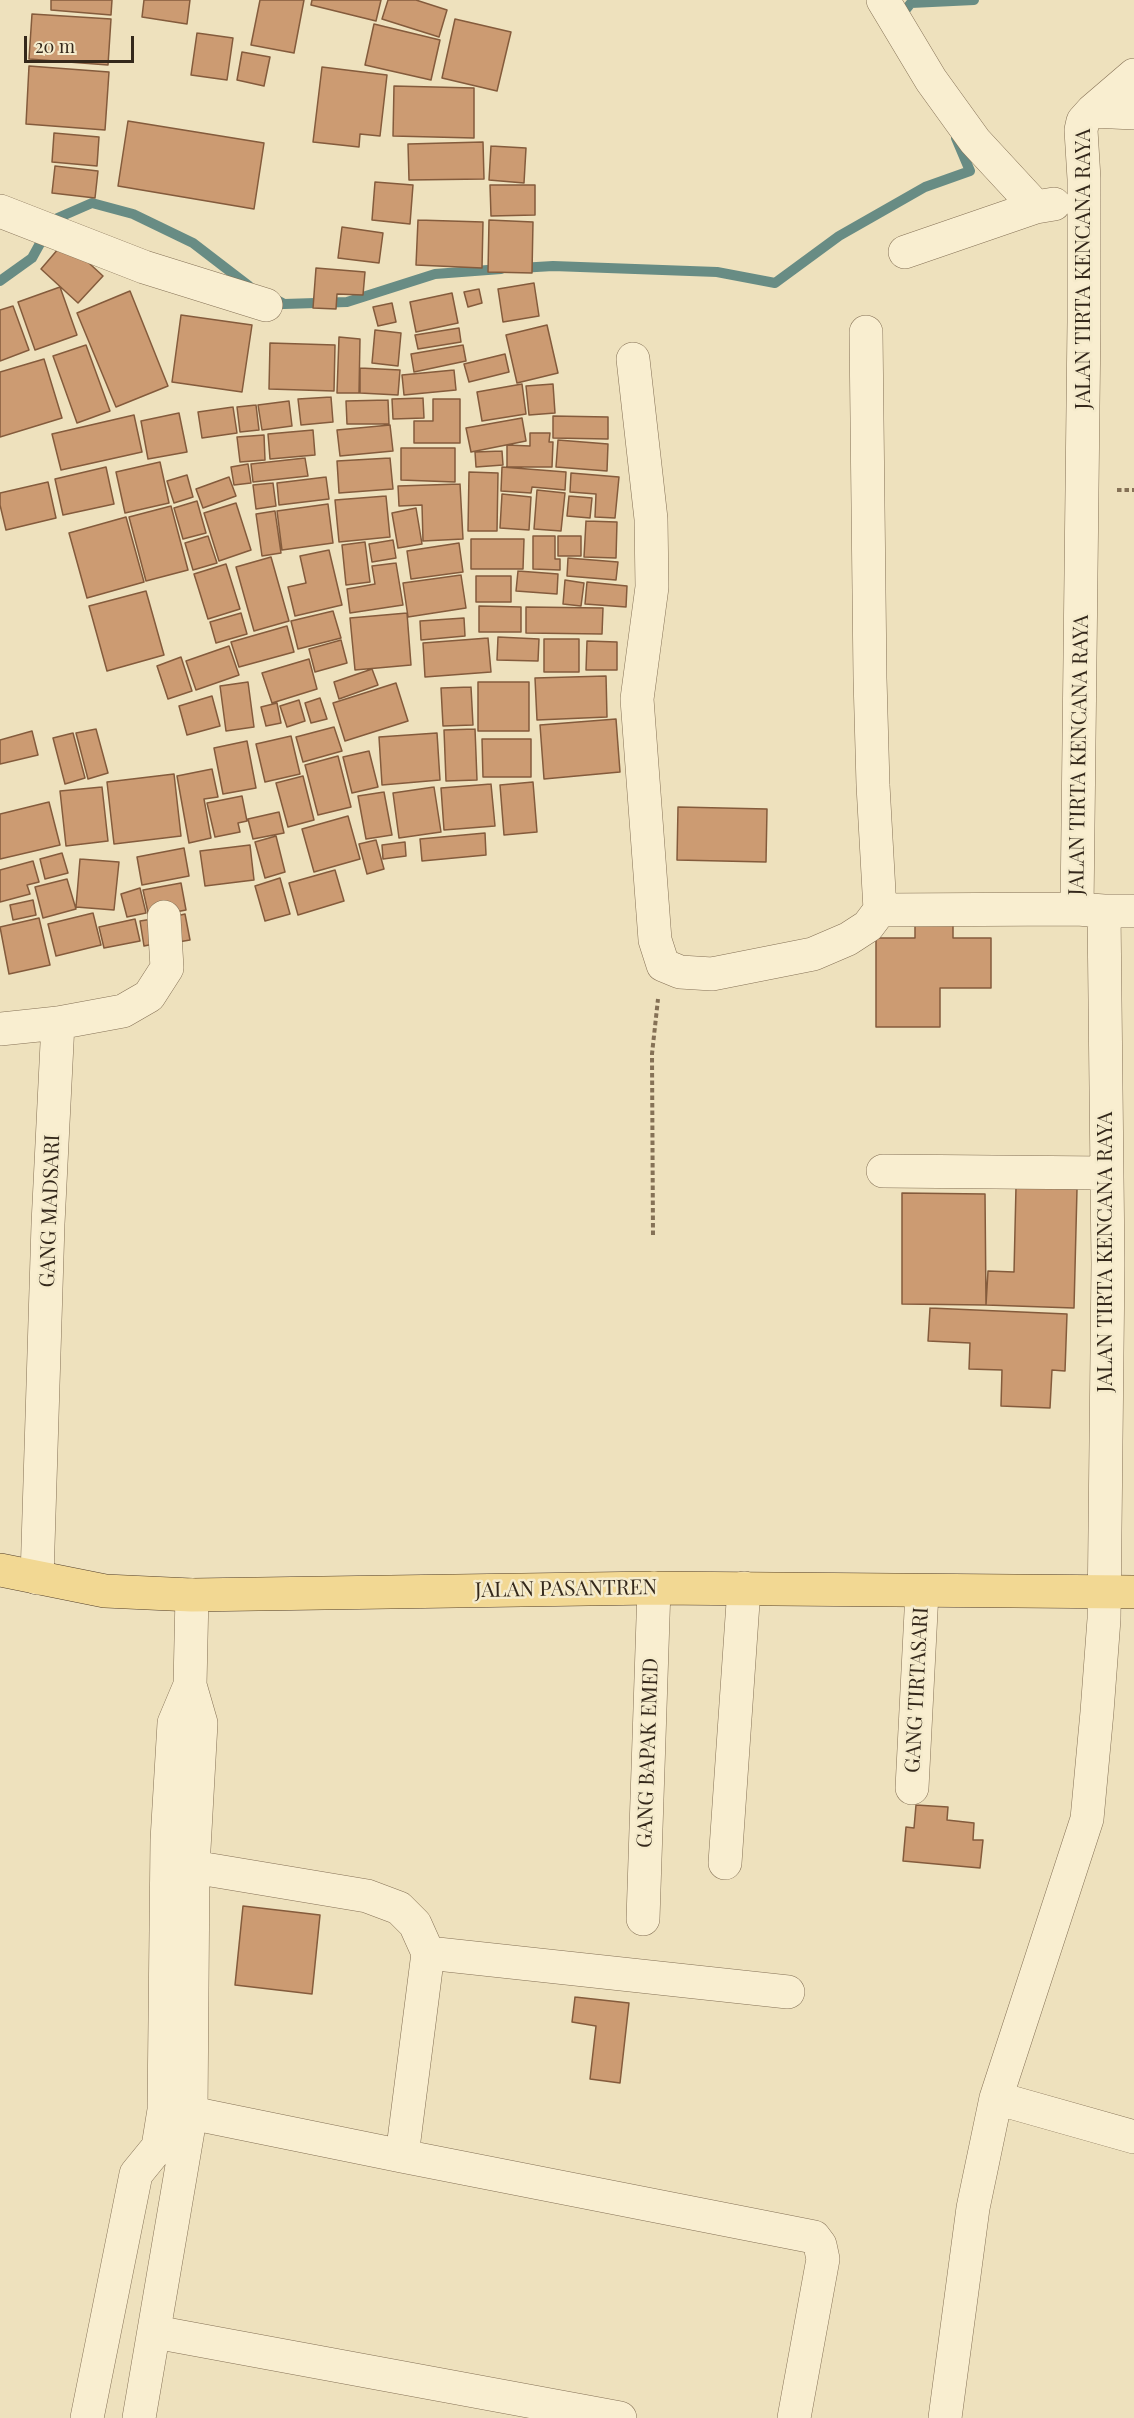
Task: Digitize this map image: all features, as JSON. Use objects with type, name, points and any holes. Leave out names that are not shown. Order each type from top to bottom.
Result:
[{"type":"main road","name":"JALAN PASANTREN","points":[[0,1570],[105,1591],[192,1595],[654,1588],[1119,1593]]},
{"type":"street","points":[[883,0],[931,80],[975,141],[1036,207]]},
{"type":"street","points":[[1092,111],[1134,75]]},
{"type":"street","points":[[1092,111],[1134,113]]},
{"type":"street","name":"JALAN TIRTA KENCANA RAYA","points":[[945,2418],[973,2208],[996,2098],[1087,1819],[1104,1619],[1119,1593],[1121,1265],[1105,1173],[1105,910],[1081,130],[1083,121],[1092,111]]},
{"type":"street","points":[[905,252],[1036,207],[1084,198]]},
{"type":"street","points":[[0,210],[144,267],[266,305]]},
{"type":"street","points":[[633,359],[651,531],[652,587],[637,699],[655,940],[663,964],[680,972],[712,974],[813,954],[849,939],[868,926],[880,910],[870,678],[866,332]]},
{"type":"street","points":[[880,910],[1105,910]]},
{"type":"street","points":[[0,1029],[58,1023],[123,1011],[149,996],[167,968],[164,917]]},
{"type":"street","name":"GANG MADSARI","points":[[37,1578],[48,1224],[58,1023]]},
{"type":"street","points":[[883,1171],[1105,1173]]},
{"type":"street","name":"GANG BAPAK EMED","points":[[643,1918],[654,1588]]},
{"type":"street","points":[[725,1863],[744,1588]]},
{"type":"street","name":"GANG TIRTASARI","points":[[912,1788],[922,1592]]},
{"type":"street","points":[[139,2418],[155,2332],[178,2111],[185,1850],[201,1723],[190,1684],[192,1595]]},
{"type":"street","points":[[185,1850],[386,1902],[399,1908],[415,1924],[428,1953],[402,2156]]},
{"type":"street","points":[[428,1953],[788,1992]]},
{"type":"street","points":[[996,2098],[1134,2137]]},
{"type":"street","points":[[178,2111],[814,2237],[820,2245],[823,2259],[794,2418]]},
{"type":"street","points":[[87,2418],[136,2174],[158,2147],[178,2111]]},
{"type":"street","points":[[155,2332],[620,2418]]},
{"type":"path","points":[[653,1235],[652,1054],[663,964]]},
{"type":"building","points":[[51,0],[112,0],[111,15],[51,10]]},
{"type":"building","points":[[144,0],[190,0],[187,24],[142,17]]},
{"type":"building","points":[[260,0],[304,0],[294,53],[251,45]]},
{"type":"building","points":[[312,0],[381,0],[376,21],[311,5]]},
{"type":"building","points":[[388,0],[416,0],[447,10],[439,37],[382,19]]},
{"type":"building","points":[[32,14],[111,19],[108,65],[29,59]]},
{"type":"building","points":[[455,19],[511,32],[497,91],[442,78]]},
{"type":"building","points":[[374,24],[440,40],[431,80],[365,65]]},
{"type":"building","points":[[197,33],[233,38],[227,80],[191,75]]},
{"type":"building","points":[[242,52],[270,57],[264,86],[237,80]]},
{"type":"building","points":[[29,66],[109,72],[105,130],[26,124]]},
{"type":"building","points":[[322,67],[387,75],[380,136],[360,134],[359,147],[313,142]]},
{"type":"building","points":[[394,86],[474,88],[474,138],[393,136]]},
{"type":"building","points":[[128,121],[264,143],[254,209],[118,186]]},
{"type":"building","points":[[54,133],[99,137],[97,166],[52,162]]},
{"type":"building","points":[[483,142],[484,179],[409,180],[408,144]]},
{"type":"building","points":[[491,146],[526,148],[524,183],[489,180]]},
{"type":"building","points":[[55,166],[98,171],[95,198],[52,193]]},
{"type":"building","points":[[375,182],[413,185],[410,224],[372,220]]},
{"type":"building","points":[[490,185],[535,185],[535,215],[491,216]]},
{"type":"building","points":[[418,220],[483,222],[482,268],[416,265]]},
{"type":"building","points":[[489,220],[533,222],[532,273],[488,272]]},
{"type":"building","points":[[342,227],[383,233],[379,263],[338,258]]},
{"type":"building","points":[[65,241],[103,276],[78,303],[41,269]]},
{"type":"building","points":[[316,268],[365,272],[363,295],[337,294],[336,309],[313,308]]},
{"type":"building","points":[[534,283],[539,316],[503,322],[498,289]]},
{"type":"building","points":[[60,287],[77,335],[35,350],[18,302]]},
{"type":"building","points":[[479,289],[482,303],[468,307],[464,292]]},
{"type":"building","points":[[130,291],[168,386],[116,407],[77,313]]},
{"type":"building","points":[[452,293],[458,323],[416,332],[410,302]]},
{"type":"building","points":[[392,303],[396,322],[378,326],[373,307]]},
{"type":"building","points":[[13,306],[29,350],[0,361],[0,310]]},
{"type":"building","points":[[181,315],[252,325],[242,392],[172,382]]},
{"type":"building","points":[[547,325],[558,373],[517,383],[506,335]]},
{"type":"building","points":[[459,328],[461,342],[418,349],[415,335]]},
{"type":"building","points":[[375,330],[401,333],[398,366],[372,363]]},
{"type":"building","points":[[339,337],[360,339],[359,393],[337,393]]},
{"type":"building","points":[[270,343],[335,345],[334,391],[269,389]]},
{"type":"building","points":[[86,345],[110,411],[77,423],[53,356]]},
{"type":"building","points":[[463,345],[466,361],[414,372],[411,354]]},
{"type":"building","points":[[505,354],[509,372],[469,382],[464,364]]},
{"type":"building","points":[[44,359],[62,418],[0,437],[0,372]]},
{"type":"building","points":[[360,368],[400,370],[398,395],[360,393]]},
{"type":"building","points":[[454,370],[456,390],[404,395],[402,375]]},
{"type":"building","points":[[522,384],[526,414],[482,421],[477,392]]},
{"type":"building","points":[[553,384],[555,413],[529,415],[526,386]]},
{"type":"building","points":[[331,397],[333,422],[301,425],[298,399]]},
{"type":"building","points":[[423,398],[424,418],[393,419],[392,399]]},
{"type":"building","points":[[433,399],[460,399],[460,443],[414,443],[414,421],[433,421]]},
{"type":"building","points":[[388,400],[389,424],[347,424],[346,401]]},
{"type":"building","points":[[289,401],[292,426],[262,430],[258,405]]},
{"type":"building","points":[[256,405],[259,430],[240,432],[237,407]]},
{"type":"building","points":[[233,407],[237,433],[202,438],[198,412]]},
{"type":"building","points":[[179,413],[187,452],[148,459],[141,421]]},
{"type":"building","points":[[134,415],[142,452],[61,470],[52,434]]},
{"type":"building","points":[[553,416],[608,417],[608,439],[553,438]]},
{"type":"building","points":[[522,418],[526,441],[471,452],[466,428]]},
{"type":"building","points":[[390,425],[393,451],[340,456],[337,430]]},
{"type":"building","points":[[313,430],[315,455],[270,459],[268,434]]},
{"type":"building","points":[[530,433],[550,433],[549,442],[553,442],[552,467],[507,467],[507,445],[530,446]]},
{"type":"building","points":[[264,435],[265,460],[240,462],[237,437]]},
{"type":"building","points":[[558,440],[608,444],[607,471],[556,467]]},
{"type":"building","points":[[401,448],[455,448],[455,482],[401,480]]},
{"type":"building","points":[[502,451],[503,465],[476,467],[475,452]]},
{"type":"building","points":[[305,458],[308,476],[253,482],[251,464]]},
{"type":"building","points":[[390,458],[393,489],[339,493],[337,461]]},
{"type":"building","points":[[160,462],[169,503],[125,513],[116,472]]},
{"type":"building","points":[[248,464],[251,483],[234,485],[231,467]]},
{"type":"building","points":[[106,467],[114,504],[63,515],[55,479]]},
{"type":"building","points":[[502,467],[566,472],[565,490],[532,487],[531,493],[501,491]]},
{"type":"building","points":[[469,472],[498,473],[497,531],[468,531]]},
{"type":"building","points":[[571,473],[619,477],[615,518],[595,517],[596,494],[570,492]]},
{"type":"building","points":[[187,475],[193,497],[174,503],[167,481]]},
{"type":"building","points":[[229,477],[236,496],[203,508],[196,489]]},
{"type":"building","points":[[326,477],[329,499],[279,505],[277,483]]},
{"type":"building","points":[[48,482],[56,518],[6,530],[0,505],[0,493]]},
{"type":"building","points":[[273,483],[276,506],[256,509],[253,485]]},
{"type":"building","points":[[460,484],[463,539],[423,541],[422,505],[399,506],[398,486]]},
{"type":"building","points":[[537,490],[565,493],[561,531],[534,529]]},
{"type":"building","points":[[502,494],[531,497],[529,530],[500,528]]},
{"type":"building","points":[[386,496],[390,537],[339,542],[335,500]]},
{"type":"building","points":[[569,496],[592,498],[590,518],[567,516]]},
{"type":"building","points":[[197,501],[206,533],[183,539],[174,508]]},
{"type":"building","points":[[236,503],[251,550],[219,561],[204,513]]},
{"type":"building","points":[[328,504],[333,543],[282,550],[277,511]]},
{"type":"building","points":[[171,506],[188,570],[146,581],[129,517]]},
{"type":"building","points":[[416,508],[422,544],[398,548],[392,513]]},
{"type":"building","points":[[275,511],[281,553],[262,556],[256,514]]},
{"type":"building","points":[[126,517],[144,582],[87,598],[69,533]]},
{"type":"building","points":[[586,521],[617,522],[616,558],[584,557]]},
{"type":"building","points":[[208,536],[217,563],[193,570],[185,543]]},
{"type":"building","points":[[533,536],[555,536],[555,559],[560,559],[560,570],[533,569]]},
{"type":"building","points":[[558,536],[581,536],[581,556],[558,556]]},
{"type":"building","points":[[471,539],[524,539],[523,569],[471,569]]},
{"type":"building","points":[[393,540],[396,558],[372,562],[369,544]]},
{"type":"building","points":[[365,542],[370,582],[346,585],[342,545]]},
{"type":"building","points":[[459,543],[463,572],[411,579],[407,551]]},
{"type":"building","points":[[329,550],[342,605],[295,616],[288,587],[306,583],[300,556]]},
{"type":"building","points":[[271,557],[289,621],[254,631],[236,567]]},
{"type":"building","points":[[568,558],[618,562],[616,580],[567,576]]},
{"type":"building","points":[[396,563],[403,605],[350,613],[347,589],[375,584],[372,566]]},
{"type":"building","points":[[226,564],[240,609],[208,619],[194,574]]},
{"type":"building","points":[[518,571],[558,574],[557,594],[516,591]]},
{"type":"building","points":[[461,575],[466,608],[408,617],[403,583]]},
{"type":"building","points":[[476,576],[511,576],[511,602],[476,602]]},
{"type":"building","points":[[565,580],[584,583],[581,606],[563,604]]},
{"type":"building","points":[[587,582],[627,586],[626,607],[585,604]]},
{"type":"building","points":[[146,591],[164,655],[107,671],[89,606]]},
{"type":"building","points":[[479,606],[521,607],[521,632],[479,632]]},
{"type":"building","points":[[526,607],[603,608],[602,634],[526,633]]},
{"type":"building","points":[[333,611],[341,638],[298,649],[291,621]]},
{"type":"building","points":[[241,613],[247,634],[216,643],[210,622]]},
{"type":"building","points":[[407,613],[411,665],[355,670],[350,618]]},
{"type":"building","points":[[464,618],[465,636],[421,640],[420,621]]},
{"type":"building","points":[[287,626],[294,652],[239,667],[231,642]]},
{"type":"building","points":[[498,637],[539,639],[538,661],[497,660]]},
{"type":"building","points":[[488,638],[491,672],[425,677],[423,643]]},
{"type":"building","points":[[544,639],[579,639],[579,672],[544,672]]},
{"type":"building","points":[[341,640],[347,663],[315,672],[309,649]]},
{"type":"building","points":[[587,641],[617,642],[617,670],[586,670]]},
{"type":"building","points":[[229,646],[239,675],[196,690],[186,661]]},
{"type":"building","points":[[181,657],[192,691],[168,699],[157,666]]},
{"type":"building","points":[[309,659],[317,689],[272,703],[262,673]]},
{"type":"building","points":[[372,669],[378,685],[339,699],[334,682]]},
{"type":"building","points":[[606,676],[607,717],[537,720],[535,678]]},
{"type":"building","points":[[248,682],[254,727],[226,731],[220,686]]},
{"type":"building","points":[[478,682],[529,682],[529,731],[478,731]]},
{"type":"building","points":[[396,683],[408,721],[345,741],[333,703]]},
{"type":"building","points":[[471,687],[473,725],[443,726],[441,688]]},
{"type":"building","points":[[212,696],[220,726],[187,735],[179,706]]},
{"type":"building","points":[[320,698],[327,719],[311,723],[305,703]]},
{"type":"building","points":[[299,700],[305,721],[287,727],[280,706]]},
{"type":"building","points":[[277,703],[281,723],[266,726],[261,707]]},
{"type":"building","points":[[616,719],[620,772],[544,779],[540,725]]},
{"type":"building","points":[[334,727],[342,751],[303,762],[296,737]]},
{"type":"building","points":[[96,729],[108,773],[88,779],[76,733]]},
{"type":"building","points":[[475,729],[477,780],[446,781],[444,730]]},
{"type":"building","points":[[32,731],[38,755],[0,764],[0,740]]},
{"type":"building","points":[[73,733],[85,778],[65,784],[53,738]]},
{"type":"building","points":[[437,733],[440,780],[382,785],[379,737]]},
{"type":"building","points":[[291,736],[300,774],[265,782],[256,744]]},
{"type":"building","points":[[482,739],[531,739],[531,777],[483,777]]},
{"type":"building","points":[[247,741],[256,788],[223,794],[214,748]]},
{"type":"building","points":[[369,751],[378,787],[352,793],[343,757]]},
{"type":"building","points":[[338,756],[351,807],[318,815],[305,765]]},
{"type":"building","points":[[212,769],[218,797],[204,799],[211,838],[189,843],[177,776]]},
{"type":"building","points":[[174,774],[181,836],[114,844],[107,782]]},
{"type":"building","points":[[303,776],[314,820],[288,827],[276,783]]},
{"type":"building","points":[[533,782],[537,832],[504,835],[500,785]]},
{"type":"building","points":[[491,784],[495,826],[444,830],[441,788]]},
{"type":"building","points":[[102,787],[108,841],[66,846],[60,791]]},
{"type":"building","points":[[434,787],[441,832],[399,838],[393,793]]},
{"type":"building","points":[[384,792],[392,835],[366,839],[358,796]]},
{"type":"building","points":[[242,796],[247,821],[238,823],[240,832],[215,837],[207,803]]},
{"type":"building","points":[[49,802],[60,845],[0,859],[0,814]]},
{"type":"building","points":[[678,807],[767,809],[766,862],[677,860]]},
{"type":"building","points":[[279,812],[284,833],[253,839],[248,819]]},
{"type":"building","points":[[348,816],[360,859],[314,872],[302,829]]},
{"type":"building","points":[[485,833],[486,855],[422,861],[420,839]]},
{"type":"building","points":[[276,836],[285,872],[265,878],[255,842]]},
{"type":"building","points":[[376,840],[384,869],[367,874],[359,844]]},
{"type":"building","points":[[405,842],[406,856],[383,859],[382,845]]},
{"type":"building","points":[[250,845],[254,880],[205,886],[200,851]]},
{"type":"building","points":[[184,848],[189,876],[142,885],[137,857]]},
{"type":"building","points":[[62,853],[68,873],[45,879],[40,859]]},
{"type":"building","points":[[80,859],[119,862],[114,910],[76,907]]},
{"type":"building","points":[[33,861],[39,882],[27,885],[30,894],[0,902],[0,870]]},
{"type":"building","points":[[335,870],[344,901],[298,915],[289,883]]},
{"type":"building","points":[[280,878],[290,914],[265,921],[255,886]]},
{"type":"building","points":[[67,879],[76,909],[43,918],[35,887]]},
{"type":"building","points":[[181,883],[186,910],[149,917],[143,890]]},
{"type":"building","points":[[140,888],[146,913],[127,917],[121,894]]},
{"type":"building","points":[[33,900],[36,915],[13,920],[10,905]]},
{"type":"building","points":[[93,913],[101,945],[56,956],[48,924]]},
{"type":"building","points":[[185,914],[190,940],[172,943],[168,918]]},
{"type":"building","points":[[39,918],[50,965],[9,974],[0,927]]},
{"type":"building","points":[[159,918],[164,942],[144,946],[140,921]]},
{"type":"building","points":[[915,918],[953,918],[953,938],[991,938],[991,988],[940,988],[940,1027],[876,1027],[876,938],[915,938]]},
{"type":"building","points":[[135,919],[140,941],[104,948],[99,927]]},
{"type":"building","points":[[1016,1187],[1077,1189],[1074,1308],[986,1305],[988,1271],[1014,1272]]},
{"type":"building","points":[[902,1193],[985,1194],[986,1305],[902,1304]]},
{"type":"building","points":[[930,1308],[1067,1314],[1065,1371],[1052,1370],[1050,1408],[1001,1406],[1002,1370],[969,1369],[970,1343],[928,1341]]},
{"type":"building","points":[[916,1805],[948,1807],[947,1820],[974,1823],[973,1840],[983,1840],[980,1868],[903,1861],[906,1827],[914,1828]]},
{"type":"building","points":[[243,1906],[320,1915],[312,1994],[235,1985]]},
{"type":"building","points":[[575,1997],[629,2003],[620,2083],[590,2079],[596,2026],[572,2022]]},
{"type":"waterway","points":[[900,17],[911,3],[974,0]]},
{"type":"waterway","points":[[520,268],[553,266],[717,272],[775,283],[839,236],[925,187],[970,171],[956,138]]},
{"type":"waterway","points":[[0,281],[32,258],[53,220],[92,203],[133,214],[193,243],[249,286]]},
{"type":"waterway","points":[[271,297],[284,304],[347,302],[435,274],[501,269]]}]
